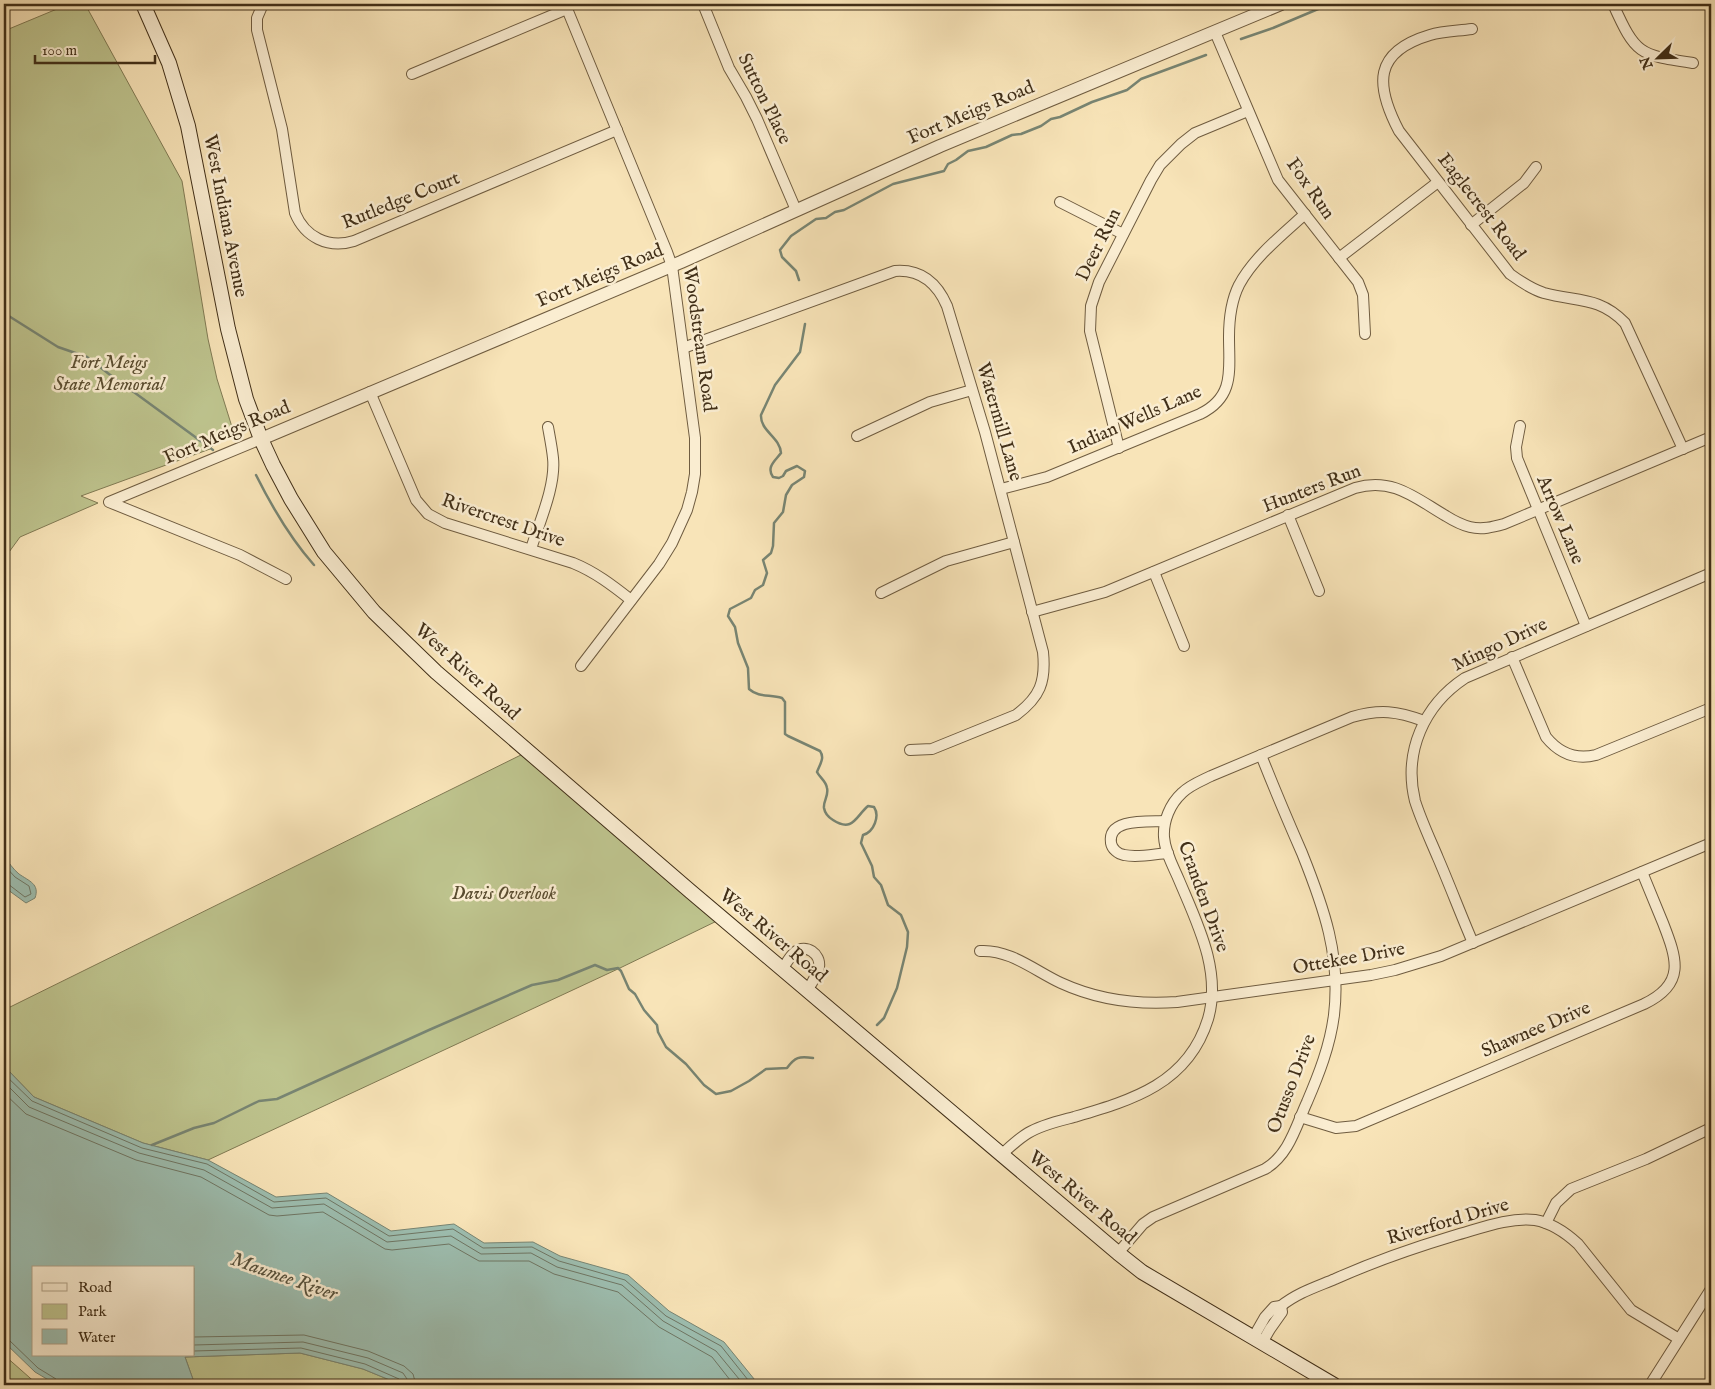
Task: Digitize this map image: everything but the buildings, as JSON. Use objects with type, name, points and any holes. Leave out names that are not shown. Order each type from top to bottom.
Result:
[{"type":"main road","name":"West Indiana Avenue","points":[[143,4],[169,63],[184,110],[199,175],[231,345],[261,439]]},
{"type":"main road","name":"West River Road","points":[[261,439],[291,500],[324,552],[374,612],[436,672],[1118,1253],[1142,1272],[1334,1385]]},
{"type":"street","name":"Rutledge Court","points":[[263,4],[257,18],[257,30],[282,129],[295,213],[300,224],[308,233],[324,242],[336,244],[354,241],[617,130]]},
{"type":"street","name":"Sutton Place","points":[[703,4],[729,68],[757,119],[796,210]]},
{"type":"street","name":"Fort Meigs Road","points":[[286,579],[240,555],[109,502],[672,266],[940,146],[1281,4]]},
{"type":"street","points":[[1613,4],[1625,31],[1632,42],[1641,50],[1661,58],[1693,63]]},
{"type":"street","name":"Woodstream Road","points":[[566,6],[672,266],[695,438],[692,492],[680,527],[672,543],[581,666]]},
{"type":"street","points":[[412,74],[566,6]]},
{"type":"street","name":"Eaglecrest Road","points":[[1472,29],[1430,35],[1405,46],[1394,54],[1383,76],[1383,95],[1394,122],[1502,265],[1520,282],[1542,292],[1596,303],[1607,308],[1625,323],[1683,449]]},
{"type":"street","name":"Fox Run","points":[[1214,32],[1278,180],[1361,288],[1366,334]]},
{"type":"street","name":"Deer Run","points":[[1118,448],[1090,331],[1091,306],[1097,287],[1160,165],[1174,150],[1195,133],[1248,110]]},
{"type":"street","points":[[1471,225],[1524,183],[1536,167]]},
{"type":"street","points":[[1339,258],[1438,182]]},
{"type":"street","points":[[1060,202],[1123,234]]},
{"type":"street","name":"Indian Wells Lane","points":[[1001,489],[1047,477],[1200,414],[1211,407],[1220,398],[1226,387],[1229,375],[1229,320],[1239,285],[1260,256],[1305,214]]},
{"type":"street","name":"Watermill Lane","points":[[683,348],[895,271],[919,274],[930,280],[942,295],[1001,489],[1043,652],[1045,670],[1040,689],[1026,708],[1016,715],[932,749],[910,750]]},
{"type":"street","points":[[857,436],[915,409],[972,390]]},
{"type":"street","name":"Rivercrest Drive","points":[[370,392],[410,489],[423,510],[433,518],[531,549],[589,570],[609,582],[631,600]]},
{"type":"street","name":"Arrow Lane","points":[[1520,426],[1516,447],[1517,458],[1537,511],[1586,626]]},
{"type":"street","points":[[531,549],[553,471],[554,459],[548,427]]},
{"type":"street","name":"Hunters Run","points":[[1032,612],[1104,592],[1354,488],[1372,484],[1396,488],[1454,521],[1471,528],[1491,528],[1537,511],[1711,437]]},
{"type":"street","points":[[1288,515],[1319,591]]},
{"type":"street","points":[[881,593],[946,561],[1014,542]]},
{"type":"street","points":[[1154,572],[1184,646]]},
{"type":"street","name":"Mingo Drive","points":[[1473,943],[1416,801],[1412,784],[1412,754],[1424,721],[1434,706],[1455,685],[1465,678],[1711,573]]},
{"type":"street","points":[[1512,657],[1546,737],[1560,750],[1571,755],[1596,756],[1711,708]]},
{"type":"street","name":"Cranden Drive","points":[[1001,1155],[1033,1130],[1136,1097],[1162,1083],[1183,1064],[1197,1045],[1208,1018],[1211,978],[1206,949],[1164,840],[1166,821],[1173,803],[1186,789],[1211,776],[1330,726],[1364,714],[1389,711],[1402,713],[1424,721]]},
{"type":"street","name":"Otusso Drive","points":[[1118,1253],[1143,1224],[1153,1217],[1271,1165],[1284,1152],[1316,1081],[1330,1041],[1334,1017],[1336,980],[1326,916],[1261,755]]},
{"type":"street","points":[[1166,821],[1132,822],[1120,825],[1112,833],[1111,842],[1113,849],[1123,855],[1168,853]]},
{"type":"street","name":"Ottekee Drive","points":[[980,951],[1002,954],[1060,983],[1123,1002],[1153,1004],[1336,980],[1418,964],[1473,943],[1711,843]]},
{"type":"street","name":"Shawnee Drive","points":[[1300,1117],[1336,1128],[1356,1126],[1644,1004],[1660,995],[1674,973],[1674,954],[1642,872]]},
{"type":"street","points":[[782,968],[795,952],[800,949],[812,950],[819,960],[819,966],[808,989]]},
{"type":"street","points":[[1546,1223],[1556,1203],[1571,1190],[1661,1152],[1711,1128]]},
{"type":"street","name":"Riverford Drive","points":[[1258,1341],[1270,1329],[1282,1312],[1281,1306],[1290,1299],[1321,1284],[1371,1263],[1418,1247],[1493,1225],[1511,1221],[1535,1220],[1558,1228],[1578,1244],[1631,1310],[1679,1339]]},
{"type":"street","points":[[1650,1385],[1711,1289]]},
{"type":"green space","name":"Fort Meigs State Memorial","points":[[69,4],[85,4],[182,181],[208,339],[217,379],[232,427],[210,449],[81,496],[98,503],[20,537],[4,559],[4,31]]},
{"type":"green space","name":"Davis Overlook","points":[[529,751],[723,918],[208,1160],[143,1143],[34,1097],[4,1066],[4,1010]]},
{"type":"green space","points":[[300,1353],[363,1369],[402,1385],[195,1385],[185,1357]]},
{"type":"green space","points":[[4,1355],[38,1385],[4,1385]]},
{"type":"water","points":[[4,855],[19,874],[35,886],[35,898],[26,903],[4,887]]},
{"type":"water","name":"Maumee River","points":[[4,1066],[34,1097],[143,1143],[208,1160],[276,1197],[327,1193],[391,1231],[454,1224],[484,1243],[533,1242],[560,1256],[628,1275],[669,1311],[724,1342],[759,1385],[402,1385],[363,1369],[300,1353],[185,1357],[195,1385],[57,1385],[35,1372],[4,1342]]},
{"type":"waterway","points":[[1241,39],[1330,4]]},
{"type":"waterway","points":[[799,280],[796,271],[782,257],[780,250],[791,236],[816,219],[826,218],[835,212],[844,210],[893,184],[944,171],[948,164],[968,151],[986,147],[1012,135],[1021,134],[1041,126],[1051,119],[1127,90],[1141,79],[1206,55]]},
{"type":"waterway","points":[[4,313],[58,347],[87,357],[118,381]]},
{"type":"waterway","points":[[805,324],[800,352],[775,385],[761,415],[764,425],[780,447],[781,453],[774,461],[770,470],[773,477],[779,478],[786,471],[797,466],[805,471],[804,477],[792,485],[786,495],[783,512],[774,523],[771,553],[763,560],[767,573],[763,585],[755,590],[751,598],[730,609],[728,616],[735,627],[738,643],[748,668],[749,689],[761,695],[782,698],[785,702],[785,734],[820,751],[822,761],[817,772],[827,788],[824,805],[827,815],[840,824],[845,825],[854,822],[868,806],[874,807],[876,811],[875,823],[870,831],[863,835],[861,843],[872,866],[874,877],[881,885],[888,905],[901,915],[908,932],[907,947],[897,988],[884,1018],[877,1025]]},
{"type":"waterway","points":[[131,390],[213,450]]},
{"type":"waterway","points":[[256,475],[282,522],[314,565]]},
{"type":"waterway","points":[[152,1145],[194,1128],[214,1123],[259,1101],[277,1099],[532,985],[558,980],[595,965],[607,970],[618,968],[621,971],[629,989],[635,994],[644,1010],[657,1025],[658,1032],[666,1047],[686,1064],[704,1085],[716,1094],[731,1091],[766,1069],[787,1068],[798,1058],[813,1058]]}]
